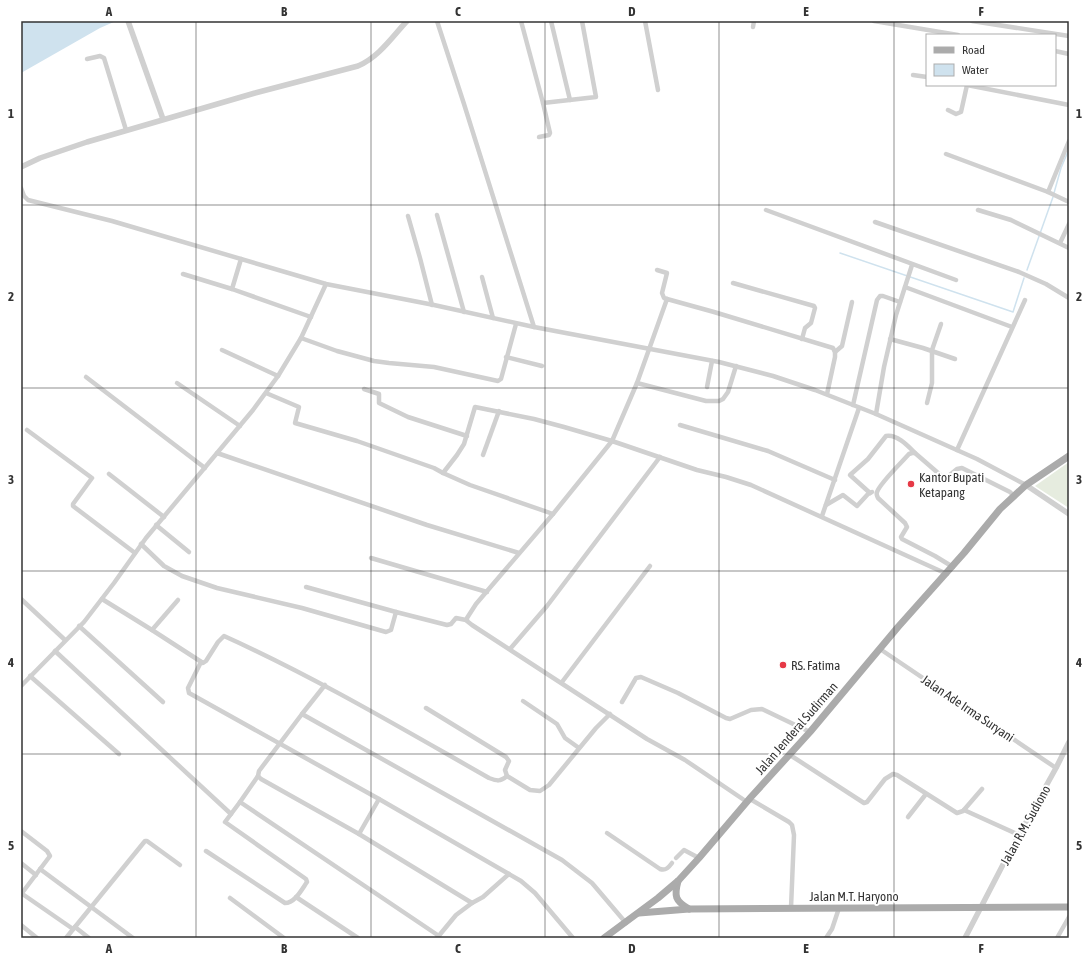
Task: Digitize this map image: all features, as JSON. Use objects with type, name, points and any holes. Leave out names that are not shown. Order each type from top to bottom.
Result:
[{"type":"main road","name":"Jalan Jenderal Sudirman","points":[[604,938],[639,913],[678,881],[748,800],[810,732],[880,648],[947,574],[1000,509],[1026,485],[1069,456]]},
{"type":"main road","points":[[678,881],[676,897],[681,904],[689,909]]},
{"type":"main road","name":"Jalan M.T. Haryono","points":[[639,913],[689,909],[1069,907]]},
{"type":"street","points":[[128,21],[163,119]]},
{"type":"street","points":[[21,167],[59,151],[126,130],[358,66],[378,54],[407,21]]},
{"type":"street","points":[[437,21],[534,327]]},
{"type":"street","points":[[521,21],[550,134],[539,137]]},
{"type":"street","points":[[551,21],[570,100]]},
{"type":"street","points":[[543,103],[595,98],[597,96],[582,21]]},
{"type":"street","points":[[645,21],[658,90]]},
{"type":"street","points":[[753,27],[754,21]]},
{"type":"street","points":[[874,21],[952,34]]},
{"type":"street","points":[[972,21],[1069,36]]},
{"type":"street","points":[[1056,51],[1069,54]]},
{"type":"street","points":[[87,59],[100,56],[104,58],[126,130]]},
{"type":"street","points":[[913,75],[926,78]]},
{"type":"street","points":[[948,110],[956,114],[961,112],[967,86]]},
{"type":"street","points":[[972,86],[1069,105]]},
{"type":"street","points":[[1048,192],[1069,141]]},
{"type":"street","points":[[946,154],[1048,192],[1069,202]]},
{"type":"street","points":[[21,188],[24,196],[28,200],[112,221],[326,284],[432,305],[516,324],[736,366],[796,383],[876,414],[998,469],[1026,485],[1069,514]]},
{"type":"street","points":[[766,210],[956,280]]},
{"type":"street","points":[[978,210],[1011,220],[1069,248]]},
{"type":"street","points":[[437,215],[464,312]]},
{"type":"street","points":[[408,216],[432,305]]},
{"type":"street","points":[[875,222],[1019,272],[1046,284],[1069,298]]},
{"type":"street","points":[[1060,243],[1069,224]]},
{"type":"street","points":[[232,289],[241,259]]},
{"type":"street","points":[[876,414],[890,339],[912,265]]},
{"type":"street","points":[[657,270],[667,273],[662,293],[664,298],[831,347],[835,352]]},
{"type":"street","points":[[183,274],[232,289],[311,317]]},
{"type":"street","points":[[482,277],[493,318]]},
{"type":"street","points":[[733,283],[814,306],[815,308],[811,323],[805,328],[802,339]]},
{"type":"street","points":[[21,686],[80,626],[102,599],[156,525],[218,453],[266,393],[301,338],[326,284]]},
{"type":"street","points":[[905,287],[1012,327]]},
{"type":"street","points":[[853,405],[877,300],[880,296],[883,296],[900,302]]},
{"type":"street","points":[[466,620],[469,613],[553,514],[612,441],[637,383],[667,299]]},
{"type":"street","points":[[957,450],[1025,300]]},
{"type":"street","points":[[827,394],[835,352],[842,346],[852,302]]},
{"type":"street","points":[[301,338],[337,351],[374,361],[434,367],[498,381],[501,379],[506,356],[516,324]]},
{"type":"street","points":[[926,403],[932,383],[932,350],[941,324]]},
{"type":"street","points":[[890,339],[932,350],[955,359]]},
{"type":"street","points":[[222,350],[278,376]]},
{"type":"street","points":[[506,356],[542,366]]},
{"type":"street","points":[[707,387],[712,361]]},
{"type":"street","points":[[637,383],[706,400],[719,401],[723,399],[728,392],[736,366]]},
{"type":"street","points":[[86,377],[205,468]]},
{"type":"street","points":[[176,383],[240,426]]},
{"type":"street","points":[[364,389],[379,394],[379,403],[403,415],[467,436]]},
{"type":"street","points":[[266,393],[299,407],[295,423],[357,441],[434,468],[470,485],[553,514]]},
{"type":"street","points":[[443,473],[460,451],[467,436],[475,406],[534,419],[612,441],[697,470],[751,485],[947,574]]},
{"type":"street","points":[[822,516],[859,408]]},
{"type":"street","points":[[483,455],[499,411]]},
{"type":"street","points":[[680,425],[768,451],[835,480]]},
{"type":"street","points":[[27,430],[92,478],[73,506],[135,553]]},
{"type":"street","points":[[870,493],[850,475],[868,459],[886,436],[889,435],[908,445],[945,479],[957,469],[962,468],[1010,492],[1014,496]]},
{"type":"street","points":[[826,505],[843,495],[857,506],[870,493],[877,491],[909,454],[912,452],[915,453]]},
{"type":"street","points":[[218,453],[427,525],[519,553]]},
{"type":"street","points":[[510,649],[547,606],[660,458]]},
{"type":"street","points":[[109,474],[164,517]]},
{"type":"street","points":[[877,491],[878,498],[905,523],[907,527],[901,537],[904,541],[953,566]]},
{"type":"street","points":[[156,525],[189,552]]},
{"type":"street","points":[[141,544],[160,563],[176,574],[217,588],[302,608],[386,632],[391,630],[396,612]]},
{"type":"street","points":[[371,558],[487,592]]},
{"type":"street","points":[[562,682],[650,566]]},
{"type":"street","points":[[306,588],[447,625],[451,624],[456,618],[466,620],[648,738],[748,800],[786,820],[792,825],[794,835],[792,908]]},
{"type":"street","points":[[21,599],[66,640]]},
{"type":"street","points":[[102,599],[201,662],[205,663],[223,636],[324,685],[488,778],[498,781],[507,776]]},
{"type":"street","points":[[152,630],[178,600]]},
{"type":"street","points":[[80,626],[163,702]]},
{"type":"street","name":"Jalan Ade Irma Suryani","points":[[880,648],[1056,768]]},
{"type":"street","points":[[55,651],[231,814]]},
{"type":"street","points":[[201,662],[188,688],[188,693],[379,799],[526,884],[573,938]]},
{"type":"street","points":[[30,676],[119,754]]},
{"type":"street","points":[[622,702],[636,678],[641,677],[673,690],[726,718],[730,719],[754,709],[762,709],[810,732]]},
{"type":"street","points":[[206,851],[285,903],[290,902],[296,897],[306,883],[307,880],[226,823],[226,821],[258,776],[260,770],[324,685]]},
{"type":"street","points":[[523,701],[557,724],[565,738],[579,748]]},
{"type":"street","points":[[426,708],[507,758],[508,763],[504,771],[507,776],[530,790],[540,791],[548,785],[610,714]]},
{"type":"street","points":[[302,714],[562,860],[592,883],[626,923]]},
{"type":"street","name":"Jalan R.M. Sudiono","points":[[965,938],[1069,742]]},
{"type":"street","points":[[790,755],[864,803],[867,802],[885,779],[893,774],[897,775],[954,812],[959,813],[964,810],[982,789]]},
{"type":"street","points":[[258,776],[359,834],[472,903]]},
{"type":"street","points":[[908,816],[926,794]]},
{"type":"street","points":[[359,834],[379,799]]},
{"type":"street","points":[[240,802],[438,937],[456,915],[483,897],[510,874]]},
{"type":"street","points":[[964,810],[1019,835]]},
{"type":"street","points":[[21,831],[50,854],[50,857],[21,893],[89,938]]},
{"type":"street","points":[[607,832],[660,869],[667,869],[672,863]]},
{"type":"street","points":[[66,938],[145,841],[180,865]]},
{"type":"street","points":[[676,858],[684,850],[699,858]]},
{"type":"street","points":[[21,863],[36,874]]},
{"type":"street","points":[[40,869],[133,938]]},
{"type":"street","points":[[296,897],[358,938]]},
{"type":"street","points":[[230,898],[284,938]]},
{"type":"street","points":[[826,938],[832,929],[839,908]]},
{"type":"street","points":[[1057,938],[1069,917]]},
{"type":"street","points":[[21,925],[34,937]]},
{"type":"shaded area","points":[[1069,462],[1069,508],[1035,486]]},
{"type":"water","points":[[21,21],[116,21],[100,28],[21,73]]},
{"type":"waterway","points":[[1054,193],[1061,168],[1069,149]]},
{"type":"waterway","points":[[1027,270],[1053,197]]},
{"type":"waterway","points":[[840,253],[1013,312],[1024,278]]},
{"type":"place","name":"Kantor Bupati Ketapang","points":[[911,484]]},
{"type":"place","name":"RS. Fatima","points":[[783,665]]}]
